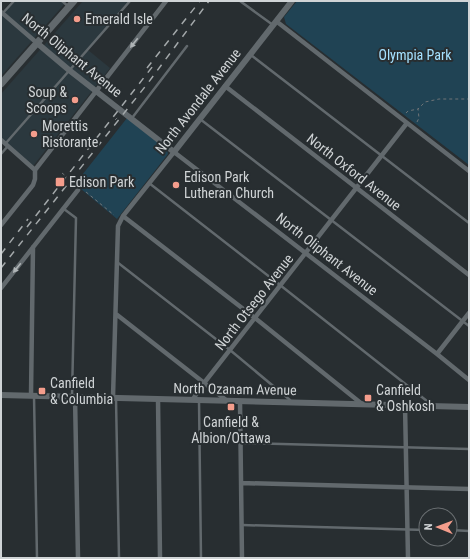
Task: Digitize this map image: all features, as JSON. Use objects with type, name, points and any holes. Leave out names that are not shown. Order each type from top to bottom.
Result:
[{"type":"main road","points":[[1,84],[74,1]]},
{"type":"street","points":[[1,224],[33,185],[35,170],[166,1]]},
{"type":"street","name":"North Avondale Avenue","points":[[123,216],[292,1]]},
{"type":"street","name":"North Oliphant Avenue","points":[[2,14],[96,91],[469,380]]},
{"type":"street","points":[[275,23],[469,170]]},
{"type":"street","name":"North Oxford Avenue","points":[[225,86],[469,274]]},
{"type":"street","name":"North Otsego Avenue","points":[[196,400],[204,383],[407,123]]},
{"type":"street","points":[[1,140],[35,170]]},
{"type":"street","points":[[1,288],[34,248],[78,190]]},
{"type":"street","points":[[115,397],[118,226],[123,216],[255,318],[362,404]]},
{"type":"street","points":[[32,395],[34,248]]},
{"type":"street","points":[[437,354],[469,313]]},
{"type":"street","points":[[116,314],[226,400]]},
{"type":"street","name":"North Ozanam Avenue","points":[[1,394],[469,406]]},
{"type":"street","points":[[74,396],[78,558]]},
{"type":"street","points":[[158,399],[160,558]]},
{"type":"street","points":[[240,401],[242,558]]},
{"type":"street","points":[[405,405],[408,558]]},
{"type":"street","points":[[241,483],[469,489]]},
{"type":"lane","points":[[2,14],[14,1]]},
{"type":"lane","points":[[62,1],[69,7]]},
{"type":"lane","points":[[1,154],[70,70],[130,1]]},
{"type":"lane","points":[[240,1],[275,23]]},
{"type":"lane","points":[[132,118],[187,46]]},
{"type":"lane","points":[[250,54],[469,223]]},
{"type":"lane","points":[[200,118],[469,326]]},
{"type":"lane","points":[[149,183],[433,406]]},
{"type":"lane","points":[[64,208],[76,218],[74,396]]},
{"type":"lane","points":[[117,262],[230,350],[292,402]]},
{"type":"lane","points":[[32,395],[37,558]]},
{"type":"lane","points":[[115,397],[118,558]]},
{"type":"lane","points":[[196,400],[201,558]]},
{"type":"lane","points":[[241,443],[469,449]]},
{"type":"lane","points":[[242,525],[418,530]]},
{"type":"lane","points":[[458,530],[469,531]]},
{"type":"path","points":[[406,113],[408,111],[418,109],[426,102],[439,99],[469,99]]},
{"type":"path","points":[[417,122],[419,118],[418,109]]},
{"type":"path","points":[[115,120],[118,117]]},
{"type":"path","points":[[62,174],[67,177]]},
{"type":"path","points":[[86,192],[114,215]]},
{"type":"shaded area","points":[[14,1],[67,1],[1,76],[1,16]]},
{"type":"shaded area","points":[[83,1],[131,1],[88,50],[110,68],[33,166],[1,138],[1,94]]},
{"type":"green space","name":"Olympia Park","points":[[297,1],[469,1],[469,165],[286,24],[284,17]]},
{"type":"green space","points":[[127,118],[167,150],[168,154],[117,219],[75,184]]},
{"type":"railway","points":[[147,68],[200,1]]},
{"type":"railway","points":[[1,268],[148,83],[209,1]]},
{"type":"railway","points":[[27,227],[153,66]]},
{"type":"railway","points":[[1,254],[28,219]]},
{"type":"place","name":"Emerald Isle","points":[[77,19]]},
{"type":"place","name":"Soup & Scoops","points":[[75,100]]},
{"type":"place","name":"Morettis Ristorante","points":[[34,134]]},
{"type":"place","name":"Edison Park","points":[[60,182]]},
{"type":"place","name":"Edison Park Lutheran Church","points":[[176,185]]},
{"type":"place","name":"Canfield & Columbia","points":[[42,391]]},
{"type":"place","name":"Canfield & Oshkosh","points":[[368,398]]},
{"type":"place","name":"Canfield & Albion/Ottawa","points":[[231,407]]}]
